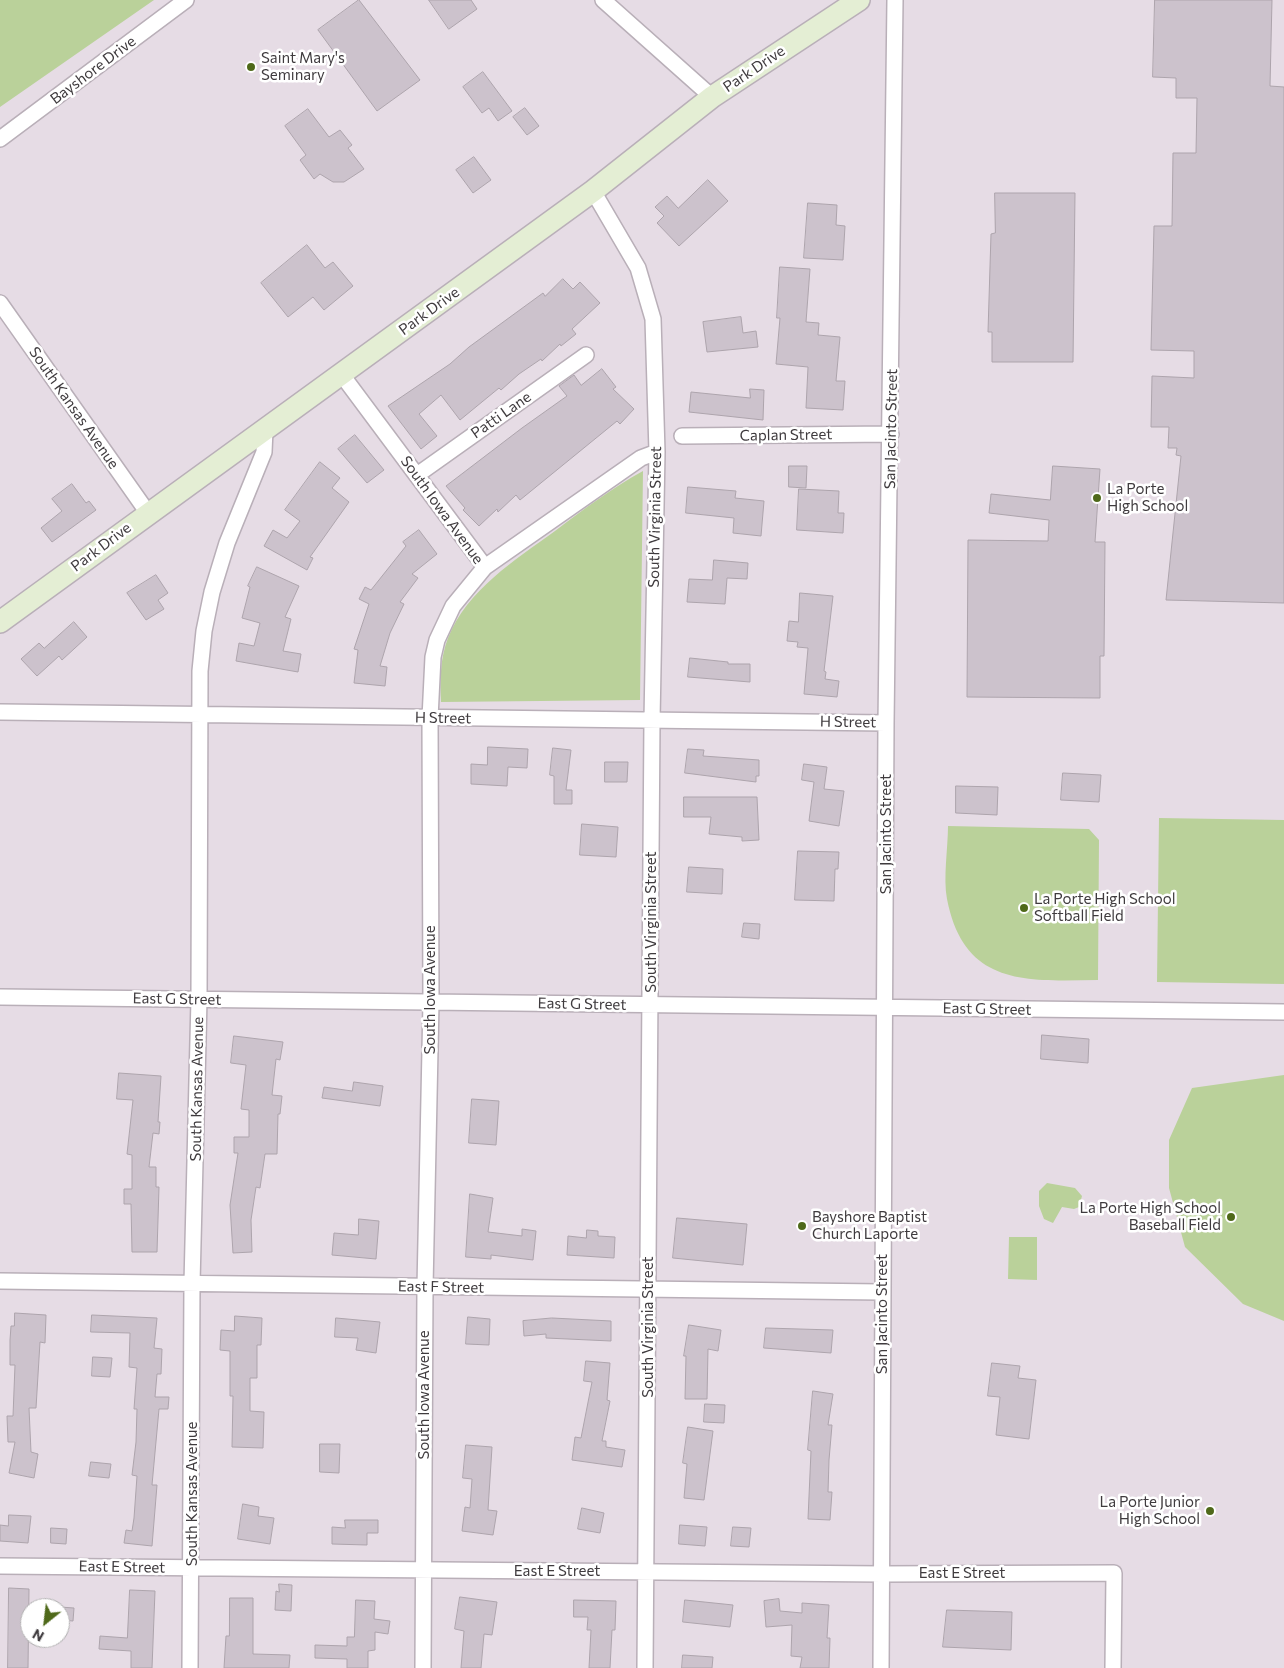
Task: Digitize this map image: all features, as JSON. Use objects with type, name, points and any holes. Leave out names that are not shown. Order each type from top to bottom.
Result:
[{"type":"street","name":"Bayshore Drive","points":[[0,139],[186,0]]},
{"type":"street","points":[[603,0],[712,97]]},
{"type":"street","name":"Park Drive","points":[[0,622],[593,191],[712,97],[859,0]]},
{"type":"street","name":"San Jacinto Street","points":[[881,1668],[881,1292],[886,1007],[886,723],[895,0]]},
{"type":"street","name":"South Virginia Street","points":[[593,191],[638,268],[653,319],[657,452],[652,720],[645,1668]]},
{"type":"street","name":"South Kansas Avenue","points":[[0,303],[148,513]]},
{"type":"street","name":"Patti Lane","points":[[417,475],[586,355]]},
{"type":"street","name":"South Iowa Avenue","points":[[342,374],[485,567],[452,606],[437,640],[433,657],[430,718],[430,1002],[425,1287],[423,1668]]},
{"type":"street","name":"South Kansas Avenue","points":[[190,1668],[192,1284],[200,999],[198,715],[204,631],[212,592],[227,543],[264,452],[265,430]]},
{"type":"street","name":"Caplan Street","points":[[682,436],[891,434]]},
{"type":"street","points":[[485,567],[640,458],[657,452]]},
{"type":"street","name":"H Street","points":[[0,712],[886,723]]},
{"type":"street","name":"East G Street","points":[[0,997],[1284,1012]]},
{"type":"street","name":"East F Street","points":[[0,1281],[881,1292]]},
{"type":"street","name":"East E Street","points":[[0,1566],[882,1574],[1114,1573],[1113,1668]]},
{"type":"green space","points":[[0,0],[154,0],[0,107]]},
{"type":"green space","points":[[643,471],[640,700],[441,702],[443,654],[456,621],[467,605],[494,577],[524,553],[598,499]]},
{"type":"green space","points":[[1159,818],[1284,820],[1284,984],[1157,982]]},
{"type":"green space","name":"La Porte High School Softball Field","points":[[948,826],[1089,829],[1099,840],[1098,980],[1047,980],[1024,978],[1002,973],[984,964],[968,949],[955,928],[947,899]]},
{"type":"green space","name":"La Porte High School Baseball Field","points":[[1284,1075],[1284,1321],[1243,1304],[1185,1247],[1169,1188],[1169,1140],[1192,1088]]},
{"type":"green space","points":[[1047,1183],[1075,1188],[1082,1196],[1079,1207],[1074,1209],[1062,1207],[1053,1223],[1044,1219],[1039,1206],[1039,1191]]},
{"type":"green space","points":[[1009,1237],[1037,1237],[1037,1280],[1008,1279]]},
{"type":"building","points":[[359,0],[420,80],[377,111],[318,30]]},
{"type":"building","points":[[429,0],[471,0],[477,9],[449,29]]},
{"type":"building","points":[[1155,0],[1272,0],[1270,86],[1284,87],[1284,603],[1166,600],[1181,456],[1176,455],[1177,448],[1168,448],[1169,427],[1151,427],[1152,376],[1194,378],[1194,351],[1151,350],[1154,226],[1172,226],[1173,153],[1196,153],[1197,98],[1176,98],[1176,78],[1153,77]]},
{"type":"building","points":[[483,72],[512,111],[498,121],[489,108],[482,113],[463,87]]},
{"type":"building","points":[[525,108],[539,126],[527,135],[513,117]]},
{"type":"building","points":[[308,109],[329,137],[340,130],[352,145],[348,148],[364,169],[344,182],[333,182],[320,174],[314,179],[300,160],[306,155],[285,126]]},
{"type":"building","points":[[474,157],[491,180],[473,193],[456,170]]},
{"type":"building","points":[[708,180],[728,201],[679,246],[657,223],[664,216],[655,207],[667,196],[678,208]]},
{"type":"building","points":[[995,193],[1075,193],[1073,362],[992,362],[992,332],[988,332],[991,234],[995,233]]},
{"type":"building","points":[[808,203],[837,205],[836,225],[845,226],[843,260],[804,258]]},
{"type":"building","points":[[307,245],[325,268],[333,262],[353,286],[324,310],[313,297],[288,317],[261,283]]},
{"type":"building","points":[[780,267],[810,269],[806,322],[819,323],[818,335],[840,337],[836,381],[845,381],[843,410],[806,408],[808,367],[776,364],[780,318],[777,318]]},
{"type":"building","points":[[563,279],[573,289],[580,282],[600,303],[572,329],[576,334],[561,346],[560,344],[542,361],[541,359],[519,374],[501,390],[499,388],[460,420],[441,395],[419,414],[437,436],[421,449],[388,406],[450,364],[469,347],[543,293],[545,296]]},
{"type":"building","points":[[741,317],[743,333],[756,331],[758,347],[707,352],[703,322]]},
{"type":"building","points":[[602,369],[616,387],[613,389],[634,409],[620,424],[617,421],[520,500],[516,495],[479,526],[463,510],[465,508],[446,486],[567,396],[559,386],[574,375],[581,385]]},
{"type":"building","points":[[750,389],[764,390],[763,420],[689,412],[691,392],[750,398]]},
{"type":"building","points":[[355,435],[384,470],[367,483],[338,449]]},
{"type":"building","points":[[320,462],[340,478],[332,488],[349,502],[310,557],[313,558],[307,570],[264,546],[273,530],[287,538],[300,521],[285,510]]},
{"type":"building","points":[[789,466],[807,466],[806,488],[789,487]]},
{"type":"building","points":[[1053,466],[1100,469],[1095,542],[1105,542],[1104,656],[1100,656],[1100,698],[967,697],[968,540],[1048,541],[1049,520],[989,513],[991,494],[1050,500]]},
{"type":"building","points":[[72,484],[86,503],[89,501],[96,510],[52,542],[41,528],[62,511],[52,499]]},
{"type":"building","points":[[688,487],[736,491],[735,498],[764,501],[761,536],[733,533],[734,518],[686,513]]},
{"type":"building","points":[[799,489],[839,491],[838,513],[844,513],[843,533],[797,530]]},
{"type":"building","points":[[419,530],[437,554],[412,574],[418,578],[400,602],[404,604],[390,633],[380,666],[387,667],[385,686],[354,683],[358,650],[354,649],[369,604],[359,599],[365,587],[371,590],[406,546],[403,542]]},
{"type":"building","points":[[714,560],[748,563],[747,579],[727,578],[725,604],[687,602],[689,579],[712,580]]},
{"type":"building","points":[[257,567],[299,586],[285,617],[291,619],[283,651],[301,654],[298,672],[236,661],[239,643],[254,646],[260,623],[242,618],[250,587],[248,586]]},
{"type":"building","points":[[156,575],[168,593],[158,600],[164,609],[146,620],[127,593]]},
{"type":"building","points":[[800,593],[833,596],[824,671],[826,672],[825,679],[839,681],[837,697],[804,694],[808,648],[797,647],[798,642],[787,641],[789,621],[798,622]]},
{"type":"building","points":[[74,622],[87,637],[62,660],[59,656],[37,676],[21,659],[39,643],[44,648]]},
{"type":"building","points":[[690,658],[728,662],[728,664],[750,664],[750,682],[688,677]]},
{"type":"building","points":[[488,747],[528,749],[527,768],[508,767],[507,786],[471,784],[471,764],[487,765]]},
{"type":"building","points":[[553,748],[571,750],[566,790],[572,790],[572,804],[554,804],[554,776],[550,775]]},
{"type":"building","points":[[688,749],[704,750],[703,756],[759,760],[759,776],[756,776],[756,782],[685,773]]},
{"type":"building","points":[[605,762],[628,762],[627,782],[605,782]]},
{"type":"building","points":[[804,764],[827,767],[824,789],[844,791],[839,826],[809,821],[814,782],[802,780]]},
{"type":"building","points":[[1063,773],[1101,775],[1099,802],[1061,800]]},
{"type":"building","points":[[956,786],[998,787],[997,815],[956,813]]},
{"type":"building","points":[[684,797],[757,797],[759,840],[742,841],[742,837],[709,834],[711,817],[684,817]]},
{"type":"building","points":[[582,824],[618,827],[616,857],[580,855]]},
{"type":"building","points":[[798,851],[839,852],[838,869],[835,869],[834,901],[795,900]]},
{"type":"building","points":[[689,867],[723,869],[722,894],[687,892]]},
{"type":"building","points":[[744,923],[760,924],[759,939],[742,937]]},
{"type":"building","points":[[1042,1035],[1089,1039],[1088,1063],[1041,1059]]},
{"type":"building","points":[[234,1036],[283,1042],[280,1060],[276,1059],[272,1095],[282,1096],[280,1114],[278,1114],[277,1154],[265,1154],[260,1188],[256,1187],[251,1220],[252,1252],[233,1253],[230,1205],[238,1153],[234,1153],[234,1137],[249,1137],[249,1110],[241,1109],[246,1065],[231,1063]]},
{"type":"building","points":[[119,1073],[161,1076],[159,1134],[153,1133],[149,1167],[156,1167],[156,1187],[159,1187],[157,1252],[132,1252],[131,1204],[124,1204],[124,1189],[132,1189],[132,1155],[127,1154],[133,1100],[117,1099]]},
{"type":"building","points":[[354,1082],[383,1086],[380,1106],[322,1098],[324,1087],[352,1091]]},
{"type":"building","points":[[472,1099],[499,1101],[496,1145],[469,1143]]},
{"type":"building","points":[[470,1194],[493,1198],[488,1232],[522,1236],[522,1229],[536,1231],[533,1260],[491,1255],[491,1259],[466,1257]]},
{"type":"building","points":[[677,1218],[747,1224],[743,1265],[673,1258]]},
{"type":"building","points":[[359,1219],[379,1221],[376,1259],[332,1255],[334,1233],[358,1235]]},
{"type":"building","points":[[587,1230],[598,1231],[598,1236],[615,1237],[614,1258],[567,1255],[568,1236],[586,1238]]},
{"type":"building","points":[[15,1313],[46,1315],[45,1343],[40,1342],[36,1408],[29,1408],[31,1452],[38,1454],[34,1478],[9,1473],[15,1442],[8,1442],[7,1416],[13,1416],[15,1365],[10,1365],[10,1340],[11,1326],[14,1326]]},
{"type":"building","points":[[92,1315],[157,1318],[154,1348],[162,1349],[161,1374],[157,1374],[155,1397],[169,1397],[168,1409],[159,1409],[152,1485],[157,1485],[152,1546],[124,1543],[126,1530],[132,1531],[137,1476],[132,1475],[136,1442],[137,1409],[134,1409],[137,1368],[129,1367],[130,1333],[91,1332]]},
{"type":"building","points":[[235,1316],[262,1318],[261,1345],[257,1345],[257,1378],[250,1378],[250,1411],[264,1412],[263,1448],[232,1447],[233,1396],[230,1396],[230,1351],[220,1350],[221,1330],[234,1331]]},
{"type":"building","points":[[468,1317],[490,1319],[489,1345],[466,1344]]},
{"type":"building","points":[[336,1318],[380,1322],[376,1353],[356,1350],[358,1338],[335,1337]]},
{"type":"building","points":[[552,1318],[611,1321],[611,1341],[546,1338],[546,1334],[524,1336],[523,1321]]},
{"type":"building","points":[[689,1325],[721,1330],[718,1351],[708,1349],[707,1399],[685,1399],[686,1356],[684,1356]]},
{"type":"building","points":[[766,1328],[833,1330],[831,1353],[764,1348]]},
{"type":"building","points":[[93,1357],[112,1358],[110,1377],[92,1376]]},
{"type":"building","points":[[586,1361],[610,1363],[607,1400],[610,1401],[602,1441],[606,1441],[606,1447],[625,1450],[622,1467],[572,1460],[575,1437],[581,1438],[592,1382],[584,1381]]},
{"type":"building","points":[[992,1363],[1020,1366],[1018,1378],[1036,1380],[1029,1439],[996,1435],[1000,1397],[988,1396]]},
{"type":"building","points":[[813,1391],[833,1394],[828,1425],[832,1425],[828,1492],[832,1492],[830,1520],[808,1519],[811,1451],[808,1450]]},
{"type":"building","points":[[705,1404],[725,1405],[724,1423],[704,1422]]},
{"type":"building","points":[[688,1427],[713,1431],[704,1500],[684,1498],[687,1464],[683,1463]]},
{"type":"building","points":[[320,1444],[340,1444],[339,1473],[320,1472]]},
{"type":"building","points":[[466,1445],[492,1447],[488,1510],[497,1511],[493,1535],[462,1531],[465,1507],[470,1508],[472,1479],[463,1478]]},
{"type":"building","points":[[91,1462],[111,1464],[109,1478],[89,1476]]},
{"type":"building","points":[[243,1504],[259,1507],[258,1516],[274,1518],[270,1544],[238,1539]]},
{"type":"building","points":[[582,1508],[604,1513],[600,1533],[578,1529]]},
{"type":"building","points":[[9,1515],[31,1516],[28,1543],[0,1541],[0,1525],[8,1526]]},
{"type":"building","points":[[345,1520],[378,1520],[378,1533],[367,1533],[367,1545],[332,1544],[332,1527],[345,1528]]},
{"type":"building","points":[[680,1525],[707,1527],[705,1546],[679,1544]]},
{"type":"building","points":[[733,1527],[751,1528],[749,1547],[731,1546]]},
{"type":"building","points":[[51,1528],[67,1529],[66,1544],[51,1543]]},
{"type":"building","points":[[279,1584],[292,1585],[291,1611],[275,1610],[276,1591],[279,1592]]},
{"type":"building","points":[[9,1588],[29,1589],[29,1598],[20,1598],[20,1648],[28,1648],[28,1668],[8,1668]]},
{"type":"building","points":[[130,1590],[155,1591],[152,1668],[131,1668],[131,1651],[99,1649],[100,1636],[127,1638]]},
{"type":"building","points":[[460,1597],[497,1602],[492,1635],[484,1634],[481,1668],[461,1668],[464,1631],[455,1629]]},
{"type":"building","points":[[230,1598],[253,1598],[253,1654],[290,1655],[289,1668],[224,1668],[226,1636],[229,1636]]},
{"type":"building","points":[[779,1599],[780,1611],[802,1613],[802,1603],[829,1605],[827,1638],[830,1638],[829,1668],[800,1668],[802,1657],[791,1656],[792,1625],[766,1627],[764,1601]]},
{"type":"building","points":[[356,1600],[375,1601],[374,1619],[390,1621],[388,1634],[375,1632],[375,1650],[368,1651],[368,1668],[347,1668],[347,1659],[315,1658],[315,1645],[347,1646],[347,1637],[354,1637]]},
{"type":"building","points":[[574,1600],[616,1601],[615,1630],[612,1630],[610,1668],[589,1668],[591,1630],[587,1630],[588,1617],[574,1617]]},
{"type":"building","points":[[685,1600],[733,1605],[730,1627],[683,1622]]},
{"type":"building","points":[[70,1608],[74,1608],[73,1621],[70,1621]]},
{"type":"building","points":[[947,1610],[1012,1612],[1011,1650],[943,1647]]},
{"type":"building","points":[[683,1655],[713,1657],[712,1668],[682,1668]]},
{"type":"place","name":"Saint Mary's Seminary","points":[[251,67]]},
{"type":"place","name":"La Porte High School","points":[[1097,498]]},
{"type":"place","name":"La Porte High School Softball Field","points":[[1024,908]]},
{"type":"place","name":"La Porte High School Baseball Field","points":[[1231,1217]]},
{"type":"place","name":"Bayshore Baptist Church Laporte","points":[[802,1226]]},
{"type":"place","name":"La Porte Junior High School","points":[[1210,1511]]}]
